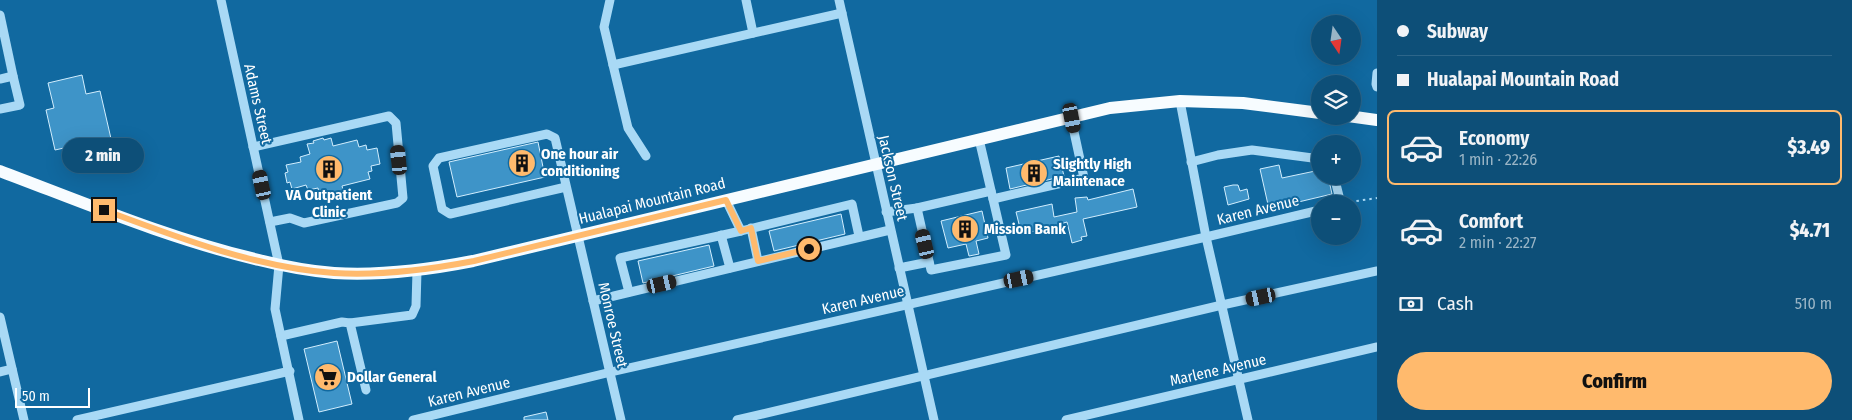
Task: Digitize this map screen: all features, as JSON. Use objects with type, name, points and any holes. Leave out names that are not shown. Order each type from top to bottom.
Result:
[{"type":"main road","name":"Hualapai Mountain Road","points":[[0,171],[192,242],[279,264],[333,273],[373,274],[417,271],[474,261],[1110,108],[1180,101],[1244,103],[1311,112]]},
{"type":"main road","points":[[1361,118],[1377,120]]},
{"type":"street","name":"Adams Street","points":[[221,0],[279,264],[275,309],[290,371],[299,420]]},
{"type":"street","points":[[610,0],[604,27],[628,128],[646,156]]},
{"type":"street","points":[[746,0],[753,33]]},
{"type":"street","name":"Jackson Street","points":[[839,0],[934,420]]},
{"type":"street","points":[[613,65],[842,13]]},
{"type":"street","points":[[0,14],[2,32],[20,105],[0,109]]},
{"type":"street","points":[[1377,73],[1377,87]]},
{"type":"street","points":[[0,79],[13,76]]},
{"type":"street","points":[[1180,101],[1206,237],[1248,420]]},
{"type":"street","points":[[254,147],[389,116],[396,122],[403,198],[397,203],[304,223],[290,218],[270,222]]},
{"type":"street","points":[[886,212],[1084,178],[1072,118]]},
{"type":"street","name":"Monroe Street","points":[[566,187],[450,214],[442,209],[433,166],[439,158],[547,134],[555,138],[621,420]]},
{"type":"street","points":[[917,208],[931,270],[1006,255],[978,139]]},
{"type":"street","points":[[1191,162],[1218,155],[1252,150],[1311,158]]},
{"type":"street","points":[[726,200],[741,231]]},
{"type":"street","points":[[629,292],[620,258],[852,204],[859,236]]},
{"type":"street","name":"Karen Avenue","points":[[413,420],[611,372],[1311,212]]},
{"type":"street","points":[[751,228],[758,261]]},
{"type":"street","points":[[593,300],[890,230]]},
{"type":"street","points":[[721,235],[730,268]]},
{"type":"street","points":[[899,268],[929,262]]},
{"type":"street","points":[[281,336],[342,322],[403,317],[412,314],[416,306],[417,271]]},
{"type":"street","points":[[737,420],[1377,271]]},
{"type":"street","points":[[0,317],[24,420]]},
{"type":"street","points":[[350,322],[366,390]]},
{"type":"street","name":"Marlene Avenue","points":[[1066,420],[1377,347]]},
{"type":"street","points":[[0,372],[12,369]]},
{"type":"street","points":[[77,420],[290,371]]},
{"type":"path","points":[[1361,200],[1377,198]]},
{"type":"building","points":[[82,75],[86,94],[100,91],[115,156],[86,163],[82,144],[55,150],[46,110],[54,108],[48,83]]},
{"type":"building","name":"VA Outpatient Clinic","points":[[323,138],[324,140],[331,138],[333,146],[357,140],[359,147],[366,145],[367,150],[377,148],[380,164],[371,166],[372,171],[368,172],[370,179],[342,186],[344,193],[336,194],[337,197],[320,198],[318,188],[308,190],[306,185],[292,189],[290,182],[287,183],[285,173],[288,172],[286,165],[301,162],[300,157],[310,154],[307,144],[314,143],[313,141]]},
{"type":"building","points":[[538,142],[545,177],[457,197],[449,162]]},
{"type":"building","points":[[1059,156],[1064,176],[1010,189],[1006,168]]},
{"type":"building","points":[[1279,165],[1282,178],[1311,172],[1311,185],[1330,185],[1332,194],[1311,195],[1311,199],[1269,209],[1260,169]]},
{"type":"building","points":[[1238,185],[1240,191],[1247,189],[1249,199],[1228,205],[1224,187]]},
{"type":"building","points":[[1133,189],[1137,207],[1083,219],[1087,236],[1081,237],[1082,240],[1072,243],[1067,222],[1024,234],[1021,232],[1016,212],[1052,204],[1054,217],[1077,212],[1075,198],[1087,197],[1088,200]]},
{"type":"building","name":"Mission Bank","points":[[982,211],[988,238],[976,241],[979,254],[969,256],[966,244],[948,248],[941,221]]},
{"type":"building","points":[[841,214],[845,234],[774,251],[769,231]]},
{"type":"building","points":[[709,245],[714,266],[643,283],[638,261]]},
{"type":"building","name":"Dollar General","points":[[337,341],[352,404],[319,412],[304,349]]},
{"type":"building","points":[[546,412],[548,420],[524,420],[524,417]]},
{"type":"place","name":"One hour air conditioning","points":[[522,163]]},
{"type":"place","name":"VA Outpatient Clinic","points":[[329,169]]},
{"type":"place","name":"Slightly High Maintenace","points":[[1034,173]]},
{"type":"place","name":"Mission Bank","points":[[965,229]]},
{"type":"place","name":"Dollar General","points":[[328,377]]},
{"type":"route","points":[[104,210],[207,247],[302,269],[333,273],[373,274],[437,268],[474,261],[726,200],[741,231],[751,228],[758,261],[809,249]]}]
